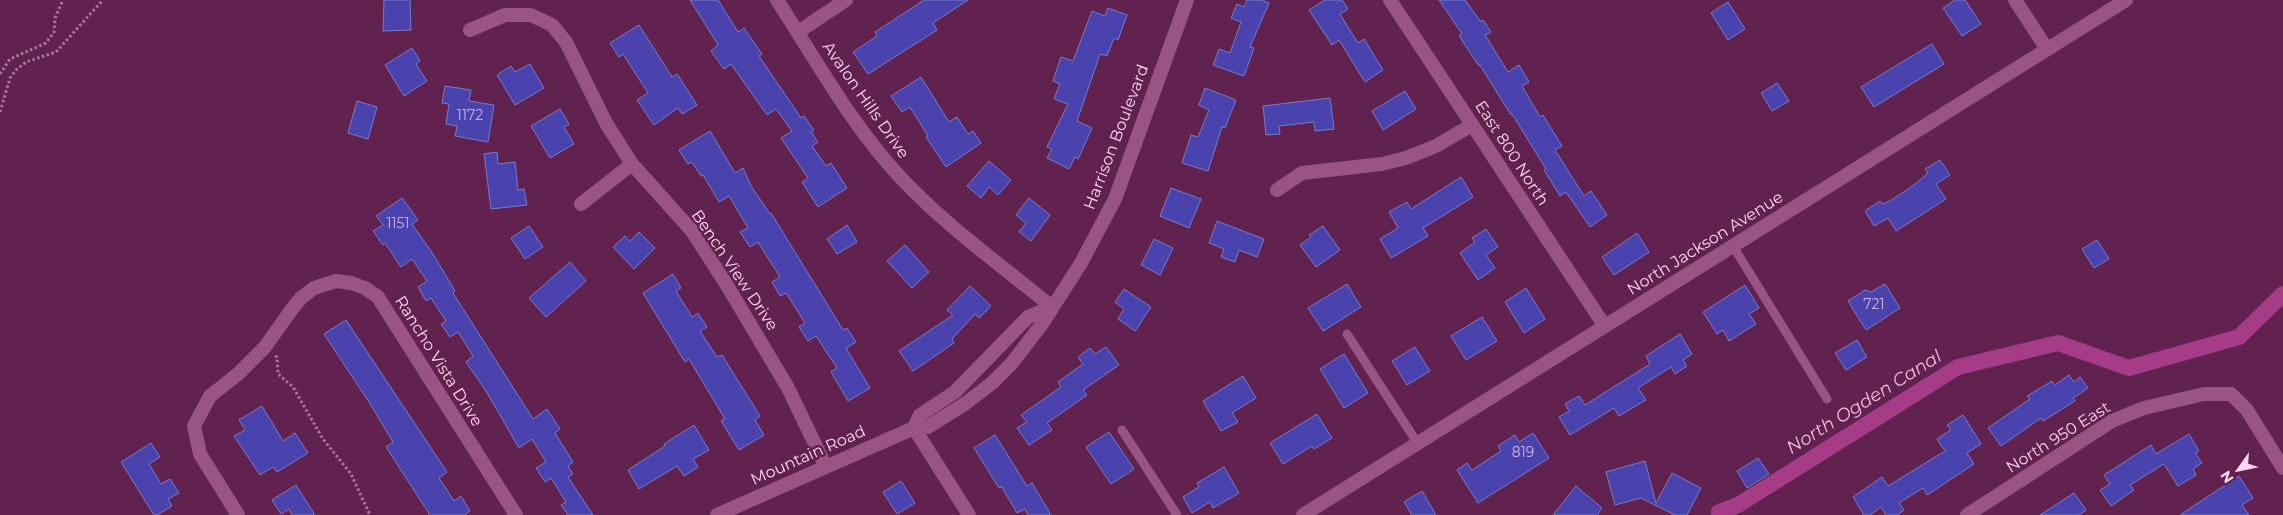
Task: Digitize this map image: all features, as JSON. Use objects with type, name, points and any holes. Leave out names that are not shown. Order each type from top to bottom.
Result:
[{"type":"street","name":"Avalon Hills Drive","points":[[777,0],[856,121],[900,177],[929,206],[1052,307]]},
{"type":"street","points":[[798,32],[846,0]]},
{"type":"street","name":"Harrison Boulevard","points":[[1052,307],[1081,263],[1115,199],[1187,0]]},
{"type":"street","name":"East 800 North","points":[[1390,0],[1604,325]]},
{"type":"street","points":[[2015,0],[2046,50]]},
{"type":"street","name":"North Jackson Avenue","points":[[1303,515],[2126,0]]},
{"type":"street","name":"Bench View Drive","points":[[470,30],[505,15],[531,15],[552,25],[566,42],[606,123],[632,164],[692,230],[728,287],[788,388],[826,467]]},
{"type":"street","points":[[1278,190],[1302,173],[1382,164],[1406,158],[1436,146],[1472,125]]},
{"type":"street","points":[[581,204],[632,164]]},
{"type":"street","name":"Rancho Vista Drive","points":[[238,515],[200,454],[194,426],[210,396],[238,374],[265,347],[301,298],[314,288],[336,281],[351,283],[365,288],[378,297],[516,515]]},
{"type":"street","name":"Mountain Road","points":[[914,428],[920,415],[955,392],[1028,317],[1052,307]]},
{"type":"street","name":"Mountain Road","points":[[717,515],[914,428],[928,426],[966,403],[992,383],[1012,363],[1042,324],[1052,307]]},
{"type":"street","name":"North 950 East","points":[[1968,515],[2112,422],[2144,408],[2204,394],[2231,394],[2247,410],[2283,468]]},
{"type":"street","points":[[914,428],[969,515]]},
{"type":"lane","points":[[1733,246],[1827,399]]},
{"type":"lane","points":[[1347,334],[1418,444]]},
{"type":"lane","points":[[1122,430],[1177,515]]},
{"type":"path","points":[[0,74],[10,58],[46,43],[54,32],[56,18],[63,0]]},
{"type":"path","points":[[0,112],[10,78],[16,70],[26,62],[56,52],[103,0]]},
{"type":"path","points":[[265,347],[277,357],[278,374],[293,387],[323,439],[351,474],[370,515]]},
{"type":"building","points":[[384,0],[410,0],[411,30],[383,31]]},
{"type":"building","points":[[690,0],[718,0],[738,32],[744,28],[762,54],[759,56],[801,118],[804,116],[814,130],[811,132],[818,142],[812,146],[826,166],[831,163],[847,188],[818,207],[802,182],[808,178],[781,138],[792,131],[776,109],[767,115],[731,64],[724,69],[711,51],[718,45]]},
{"type":"building","points":[[924,0],[968,0],[933,23],[937,30],[868,74],[853,52],[877,36],[875,32]]},
{"type":"building","points":[[1247,0],[1262,0],[1269,3],[1250,47],[1254,48],[1244,76],[1213,65],[1219,49],[1230,53],[1241,22],[1231,18],[1237,4],[1244,7]]},
{"type":"building","points":[[1325,0],[1342,0],[1348,9],[1340,14],[1358,43],[1364,39],[1383,70],[1365,82],[1339,40],[1332,45],[1309,10]]},
{"type":"building","points":[[1439,0],[1465,0],[1491,32],[1485,35],[1508,72],[1519,65],[1529,82],[1522,86],[1540,117],[1543,115],[1562,146],[1555,150],[1584,196],[1591,191],[1607,215],[1590,227],[1566,192],[1560,196],[1544,170],[1546,169],[1480,65],[1459,36],[1462,34]]},
{"type":"building","points":[[1955,0],[1965,0],[1981,24],[1962,36],[1943,8]]},
{"type":"building","points":[[1728,2],[1745,29],[1728,40],[1711,13]]},
{"type":"building","points":[[1108,8],[1127,15],[1118,40],[1114,38],[1107,56],[1100,54],[1077,121],[1092,128],[1078,159],[1075,157],[1069,169],[1047,158],[1052,149],[1047,147],[1068,104],[1054,99],[1060,84],[1053,81],[1061,57],[1073,61],[1092,11],[1105,16]]},
{"type":"building","points":[[639,25],[672,77],[677,74],[697,105],[682,114],[678,108],[654,125],[637,100],[648,93],[623,54],[619,57],[610,43]]},
{"type":"building","points":[[1932,44],[1944,64],[1874,107],[1861,87]]},
{"type":"building","points":[[412,48],[420,61],[416,64],[427,81],[404,96],[385,65]]},
{"type":"building","points":[[530,64],[544,88],[515,105],[497,75],[511,66],[515,72]]},
{"type":"building","points":[[921,77],[949,122],[957,117],[968,134],[973,131],[981,143],[946,167],[926,137],[928,136],[910,107],[902,112],[891,96]]},
{"type":"building","points":[[1777,83],[1789,101],[1772,111],[1761,93]]},
{"type":"building","points":[[445,86],[471,90],[469,101],[494,105],[488,142],[455,136],[457,126],[446,124],[449,104],[442,103]]},
{"type":"building","points":[[1205,88],[1236,100],[1225,128],[1222,127],[1208,171],[1182,163],[1191,135],[1198,137],[1209,110],[1199,105]]},
{"type":"building","points":[[1405,91],[1416,109],[1383,130],[1372,111]]},
{"type":"building","points":[[1330,98],[1334,129],[1315,131],[1314,122],[1279,126],[1280,134],[1266,135],[1263,106]]},
{"type":"building","points":[[357,101],[377,107],[368,139],[348,133]]},
{"type":"building","points":[[560,109],[569,124],[564,127],[574,144],[550,158],[531,126]]},
{"type":"building","points":[[710,131],[735,173],[743,168],[751,186],[771,213],[843,330],[847,328],[856,342],[846,348],[870,388],[848,401],[831,372],[837,368],[816,336],[808,341],[799,327],[805,323],[786,293],[780,296],[772,282],[780,277],[758,242],[750,247],[740,232],[748,228],[729,196],[719,202],[703,175],[701,176],[692,162],[688,164],[679,150]]},
{"type":"building","points":[[497,152],[498,164],[515,162],[518,190],[524,189],[527,205],[491,209],[484,154]]},
{"type":"building","points":[[1940,160],[1950,175],[1936,184],[1946,199],[1896,231],[1888,218],[1874,226],[1865,211],[1880,201],[1882,204],[1890,201],[1914,185],[1928,173],[1925,169]]},
{"type":"building","points":[[989,161],[1011,180],[998,195],[989,187],[981,198],[967,186]]},
{"type":"building","points":[[1461,177],[1473,197],[1423,228],[1428,236],[1391,258],[1380,239],[1398,228],[1389,212],[1407,202],[1411,209]]},
{"type":"building","points":[[1171,188],[1201,199],[1189,228],[1160,216]]},
{"type":"building","points":[[402,198],[418,220],[412,224],[433,254],[455,291],[453,293],[533,419],[547,409],[560,429],[555,433],[573,462],[568,466],[573,474],[568,477],[593,515],[568,515],[561,505],[566,502],[551,478],[545,482],[536,468],[546,462],[532,439],[519,448],[486,391],[466,362],[473,356],[458,332],[450,337],[441,324],[446,321],[431,298],[426,301],[418,287],[427,281],[412,259],[401,267],[385,243],[383,245],[373,231],[383,225],[376,216]]},
{"type":"building","points":[[1029,198],[1050,215],[1031,241],[1019,232],[1026,223],[1016,215]]},
{"type":"building","points":[[1217,221],[1264,239],[1257,257],[1239,250],[1235,262],[1221,257],[1224,249],[1209,243]]},
{"type":"building","points":[[847,225],[857,242],[837,254],[827,239]]},
{"type":"building","points":[[529,226],[543,247],[525,259],[511,238]]},
{"type":"building","points":[[1323,226],[1340,250],[1316,267],[1300,245],[1311,237],[1309,235]]},
{"type":"building","points":[[1486,229],[1498,247],[1486,255],[1495,268],[1478,280],[1460,253],[1475,242],[1472,238]]},
{"type":"building","points":[[639,232],[655,248],[634,269],[613,247],[625,236],[630,241]]},
{"type":"building","points":[[1637,233],[1649,252],[1614,275],[1602,257]]},
{"type":"building","points":[[1154,239],[1173,248],[1160,275],[1141,265]]},
{"type":"building","points":[[2097,240],[2109,259],[2094,268],[2082,249]]},
{"type":"building","points":[[905,245],[929,272],[912,288],[887,261]]},
{"type":"building","points":[[570,262],[586,281],[546,317],[529,298]]},
{"type":"building","points":[[673,274],[681,288],[676,291],[692,317],[698,313],[707,327],[700,331],[717,357],[722,355],[760,416],[755,420],[764,435],[739,450],[721,421],[725,419],[689,359],[685,362],[643,293]]},
{"type":"building","points":[[1347,284],[1361,307],[1323,331],[1308,308]]},
{"type":"building","points":[[1885,284],[1900,308],[1866,330],[1848,301],[1865,290],[1871,292]]},
{"type":"building","points":[[1745,285],[1759,308],[1749,314],[1756,324],[1729,341],[1723,330],[1717,334],[1703,312]]},
{"type":"building","points":[[970,286],[991,306],[979,318],[975,314],[952,339],[954,343],[913,371],[899,351],[953,315],[947,310]]},
{"type":"building","points":[[1526,288],[1545,319],[1524,333],[1505,302]]},
{"type":"building","points":[[1124,289],[1151,307],[1135,331],[1118,319],[1124,309],[1115,302]]},
{"type":"building","points":[[1482,317],[1497,341],[1466,360],[1451,336]]},
{"type":"building","points":[[346,320],[447,472],[439,478],[454,501],[461,496],[470,511],[464,515],[430,515],[386,447],[393,442],[324,334]]},
{"type":"building","points":[[1680,334],[1692,354],[1683,360],[1687,366],[1675,374],[1671,367],[1638,388],[1646,400],[1619,416],[1614,408],[1570,435],[1559,417],[1569,411],[1565,404],[1579,396],[1585,405],[1650,364],[1646,356]]},
{"type":"building","points":[[1857,340],[1867,357],[1846,370],[1835,353]]},
{"type":"building","points":[[1106,347],[1119,365],[1083,390],[1087,395],[1047,423],[1052,430],[1029,445],[1017,428],[1027,422],[1021,415],[1061,387],[1058,382],[1083,364],[1078,357],[1090,348],[1095,354]]},
{"type":"building","points":[[1415,347],[1430,371],[1407,385],[1392,361]]},
{"type":"building","points":[[1344,354],[1368,393],[1344,408],[1320,369]]},
{"type":"building","points":[[2069,375],[2074,382],[2080,377],[2088,388],[2073,398],[2075,401],[2043,421],[2041,418],[2001,446],[1988,428],[2030,399],[2027,396],[2052,381],[2055,385]]},
{"type":"building","points":[[1243,376],[1256,398],[1232,413],[1238,422],[1221,431],[1203,401]]},
{"type":"building","points":[[262,406],[283,441],[295,433],[308,453],[277,472],[273,467],[260,475],[234,436],[245,430],[239,420]]},
{"type":"building","points":[[1317,414],[1332,438],[1314,449],[1312,446],[1283,464],[1270,443]]},
{"type":"building","points":[[1963,415],[1981,444],[1967,453],[1974,464],[1927,495],[1923,488],[1899,503],[1904,510],[1897,515],[1886,515],[1881,507],[1870,515],[1864,515],[1853,497],[1882,477],[1888,486],[1945,451],[1937,439],[1951,430],[1947,425]]},
{"type":"building","points":[[694,425],[709,450],[693,459],[698,467],[684,476],[677,466],[639,489],[628,470]]},
{"type":"building","points":[[1109,432],[1134,469],[1111,484],[1086,447]]},
{"type":"building","points":[[1533,433],[1549,458],[1478,503],[1457,470],[1467,463],[1472,470],[1501,451],[1498,446],[1515,435],[1519,442]]},
{"type":"building","points":[[2189,434],[2199,451],[2195,453],[2202,463],[2193,469],[2196,475],[2178,486],[2164,464],[2130,485],[2134,490],[2111,506],[2100,490],[2110,484],[2104,475],[2151,445],[2156,454]]},
{"type":"building","points":[[995,435],[1027,486],[1032,483],[1051,515],[1028,515],[1025,509],[1017,513],[1002,487],[999,488],[974,448]]},
{"type":"building","points":[[151,443],[160,457],[149,464],[161,484],[170,479],[179,493],[168,499],[172,506],[157,515],[154,515],[121,462]]},
{"type":"building","points":[[1758,458],[1769,474],[1747,488],[1737,471]]},
{"type":"building","points":[[1645,461],[1656,503],[1672,473],[1701,488],[1687,515],[1675,515],[1641,498],[1615,505],[1606,472]]},
{"type":"building","points":[[1224,467],[1239,493],[1213,508],[1210,502],[1192,513],[1183,497],[1199,487],[1197,483]]},
{"type":"building","points":[[2239,476],[2253,498],[2242,505],[2249,515],[2180,515]]},
{"type":"building","points":[[901,481],[915,503],[897,514],[883,492]]},
{"type":"building","points":[[296,485],[315,515],[292,515],[289,509],[281,514],[272,500]]},
{"type":"building","points":[[1576,486],[1602,508],[1597,515],[1553,515]]},
{"type":"building","points":[[1422,491],[1436,515],[1412,515],[1404,502]]},
{"type":"building","points":[[2074,493],[2086,510],[2079,515],[2040,515]]},
{"type":"waterway","name":"North Ogden Canal","points":[[1719,512],[1738,505],[1958,367],[2058,343],[2129,368],[2239,337],[2283,294]]}]
